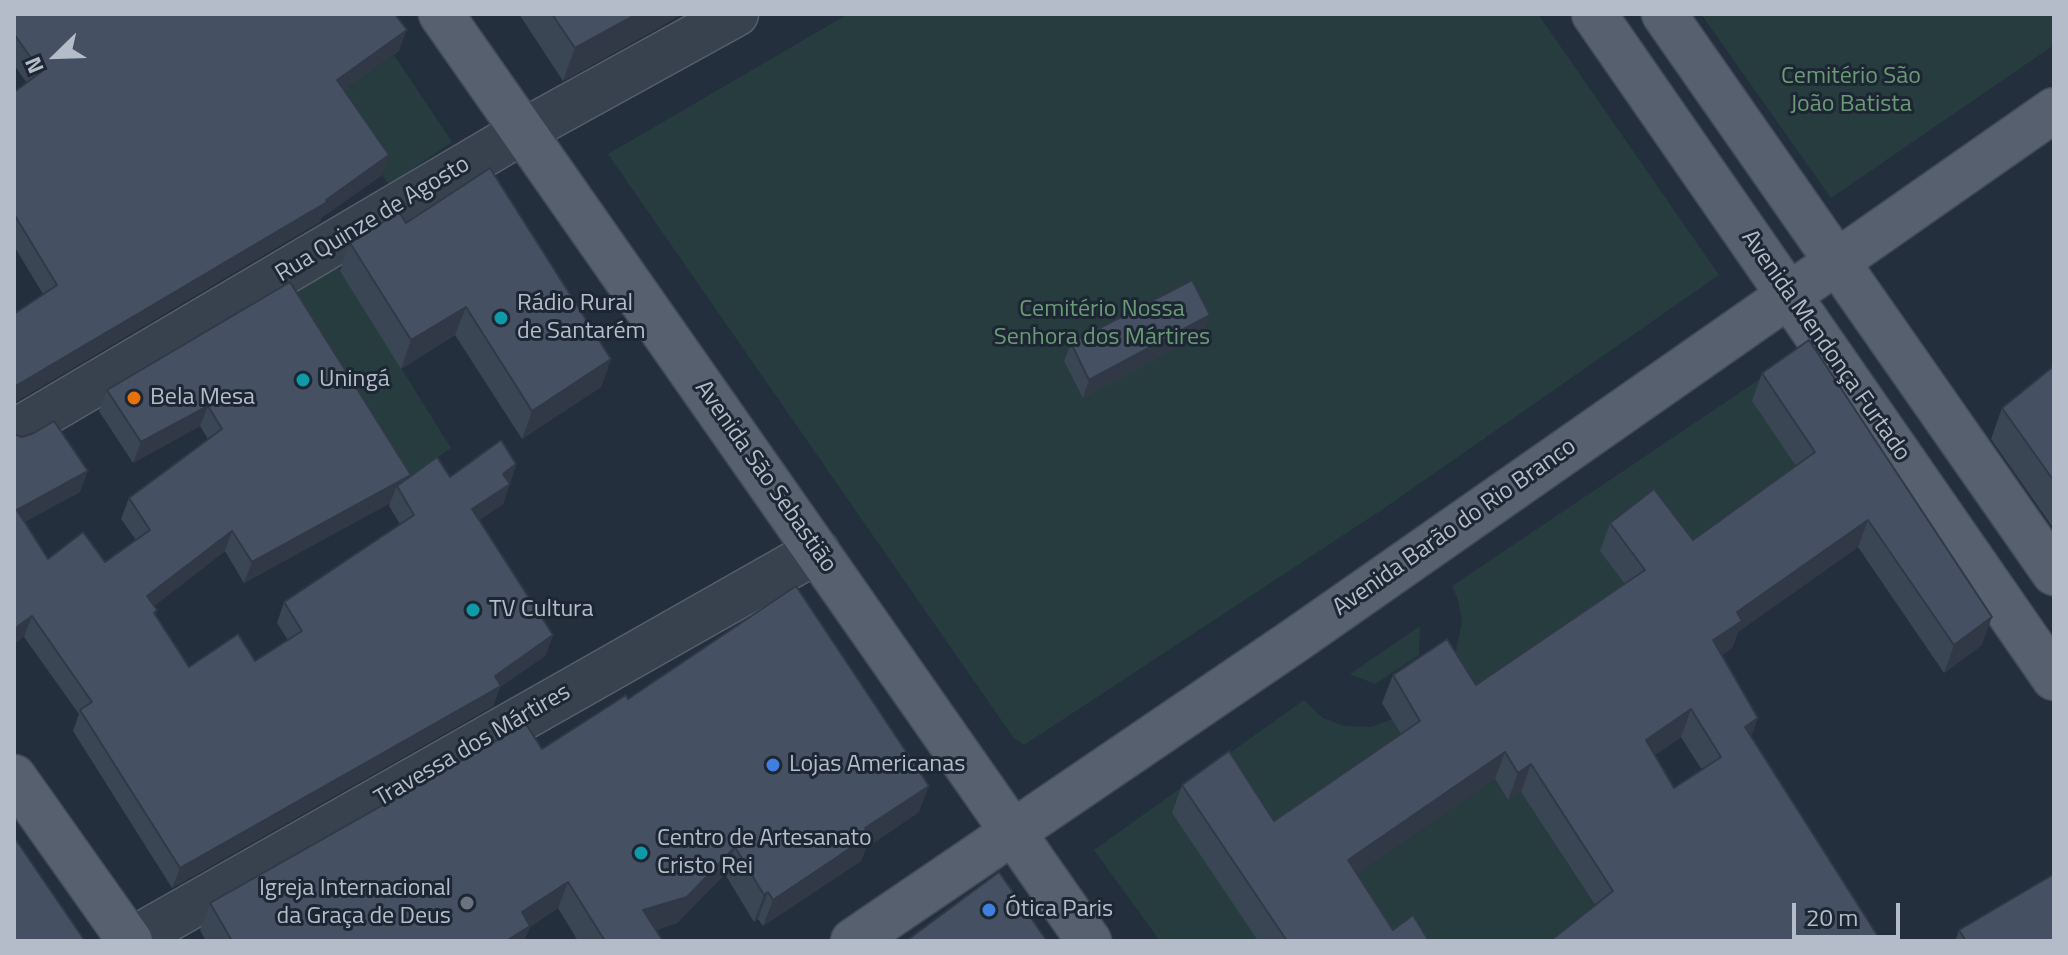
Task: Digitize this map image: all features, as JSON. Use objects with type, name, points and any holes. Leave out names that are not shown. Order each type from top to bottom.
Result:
[{"type":"main road","name":"Avenida São Sebastião","points":[[441,14],[1089,941]]},
{"type":"main road","name":"Avenida Mendonça Furtado","points":[[1594,14],[2054,678]]},
{"type":"main road","points":[[1664,14],[2054,573]]},
{"type":"main road","name":"Avenida Barão do Rio Branco","points":[[853,941],[1306,633],[2054,110]]},
{"type":"main road","points":[[14,777],[130,941]]},
{"type":"street","name":"Rua Quinze de Agosto","points":[[14,432],[522,132],[736,14]]},
{"type":"street","name":"Travessa dos Mártires","points":[[130,941],[817,551]]},
{"type":"green space","name":"Cemitério Nossa Senhora dos Mártires","points":[[848,14],[1538,14],[1719,275],[1383,509],[1024,745],[1013,737],[608,154]]},
{"type":"green space","name":"Cemitério São João Batista","points":[[1701,14],[2054,14],[2054,45],[1831,198]]},
{"type":"green space","points":[[394,55],[452,142],[389,185],[330,100]]},
{"type":"green space","points":[[336,264],[451,448],[397,485],[279,298]]},
{"type":"green space","points":[[1790,359],[1805,480],[1660,581],[1460,704],[1453,664],[1462,622],[1452,586]]},
{"type":"green space","points":[[1420,626],[1419,655],[1375,684],[1350,674]]},
{"type":"green space","points":[[1304,700],[1323,718],[1344,726],[1371,727],[1392,719],[1405,741],[1264,849],[1172,813],[1258,941],[1160,941],[1094,850]]},
{"type":"green space","points":[[1495,779],[1508,800],[1521,792],[1603,918],[1574,941],[1372,941],[1323,898]]},
{"type":"building","points":[[14,14],[395,14],[407,30],[337,80],[389,155],[327,202],[14,387],[14,314],[57,285],[14,214],[14,92],[41,72],[14,34]]},
{"type":"building","points":[[552,14],[637,14],[575,48]]},
{"type":"building","points":[[490,168],[611,359],[532,411],[466,307],[411,340],[350,243],[399,212],[406,223]]},
{"type":"building","points":[[1192,280],[1210,315],[1089,380],[1071,343]]},
{"type":"building","points":[[290,282],[411,475],[252,562],[232,531],[147,596],[157,610],[154,613],[189,667],[238,634],[255,661],[302,631],[284,602],[414,515],[397,486],[437,457],[450,477],[501,440],[516,464],[503,474],[510,484],[472,509],[553,635],[495,676],[501,686],[180,868],[80,710],[92,702],[32,616],[14,629],[14,434],[22,437],[54,421],[88,471],[17,510],[48,559],[83,532],[105,562],[150,530],[129,498],[222,429],[208,406],[141,442],[107,390]]},
{"type":"building","points":[[1809,340],[1992,617],[1954,645],[1868,520],[1737,612],[1742,621],[1713,640],[1758,718],[1745,727],[1881,941],[1550,941],[1613,891],[1531,764],[1518,773],[1505,752],[1348,860],[1393,930],[1413,915],[1429,941],[1287,941],[1182,785],[1229,751],[1274,821],[1420,721],[1393,675],[1447,639],[1476,685],[1645,570],[1610,523],[1654,489],[1693,540],[1815,452],[1762,373]],"holes":[[[1691,709],[1721,757],[1674,788],[1646,740]]]},
{"type":"building","points":[[2054,366],[2054,481],[2002,408]]},
{"type":"building","points":[[796,586],[929,786],[865,828],[870,835],[773,900],[768,892],[764,895],[735,847],[687,897],[643,910],[663,941],[605,941],[568,882],[522,912],[530,926],[506,941],[232,941],[210,903],[526,724],[542,749],[626,695],[628,699]]},
{"type":"building","points":[[14,837],[85,941],[14,941]]},
{"type":"building","points":[[999,872],[1047,941],[906,941]]},
{"type":"building","points":[[2054,874],[2054,941],[1966,941],[1959,930]]},
{"type":"place","name":"Rádio Rural de Santarém","points":[[501,318]]},
{"type":"place","name":"Uningá","points":[[303,380]]},
{"type":"place","name":"Bela Mesa","points":[[134,398]]},
{"type":"place","name":"TV Cultura","points":[[473,610]]},
{"type":"place","name":"Lojas Americanas","points":[[773,765]]},
{"type":"place","name":"Centro de Artesanato Cristo Rei","points":[[641,853]]},
{"type":"place","name":"Igreja Internacional da Graça de Deus","points":[[467,903]]},
{"type":"place","name":"Ótica Paris","points":[[989,910]]}]
